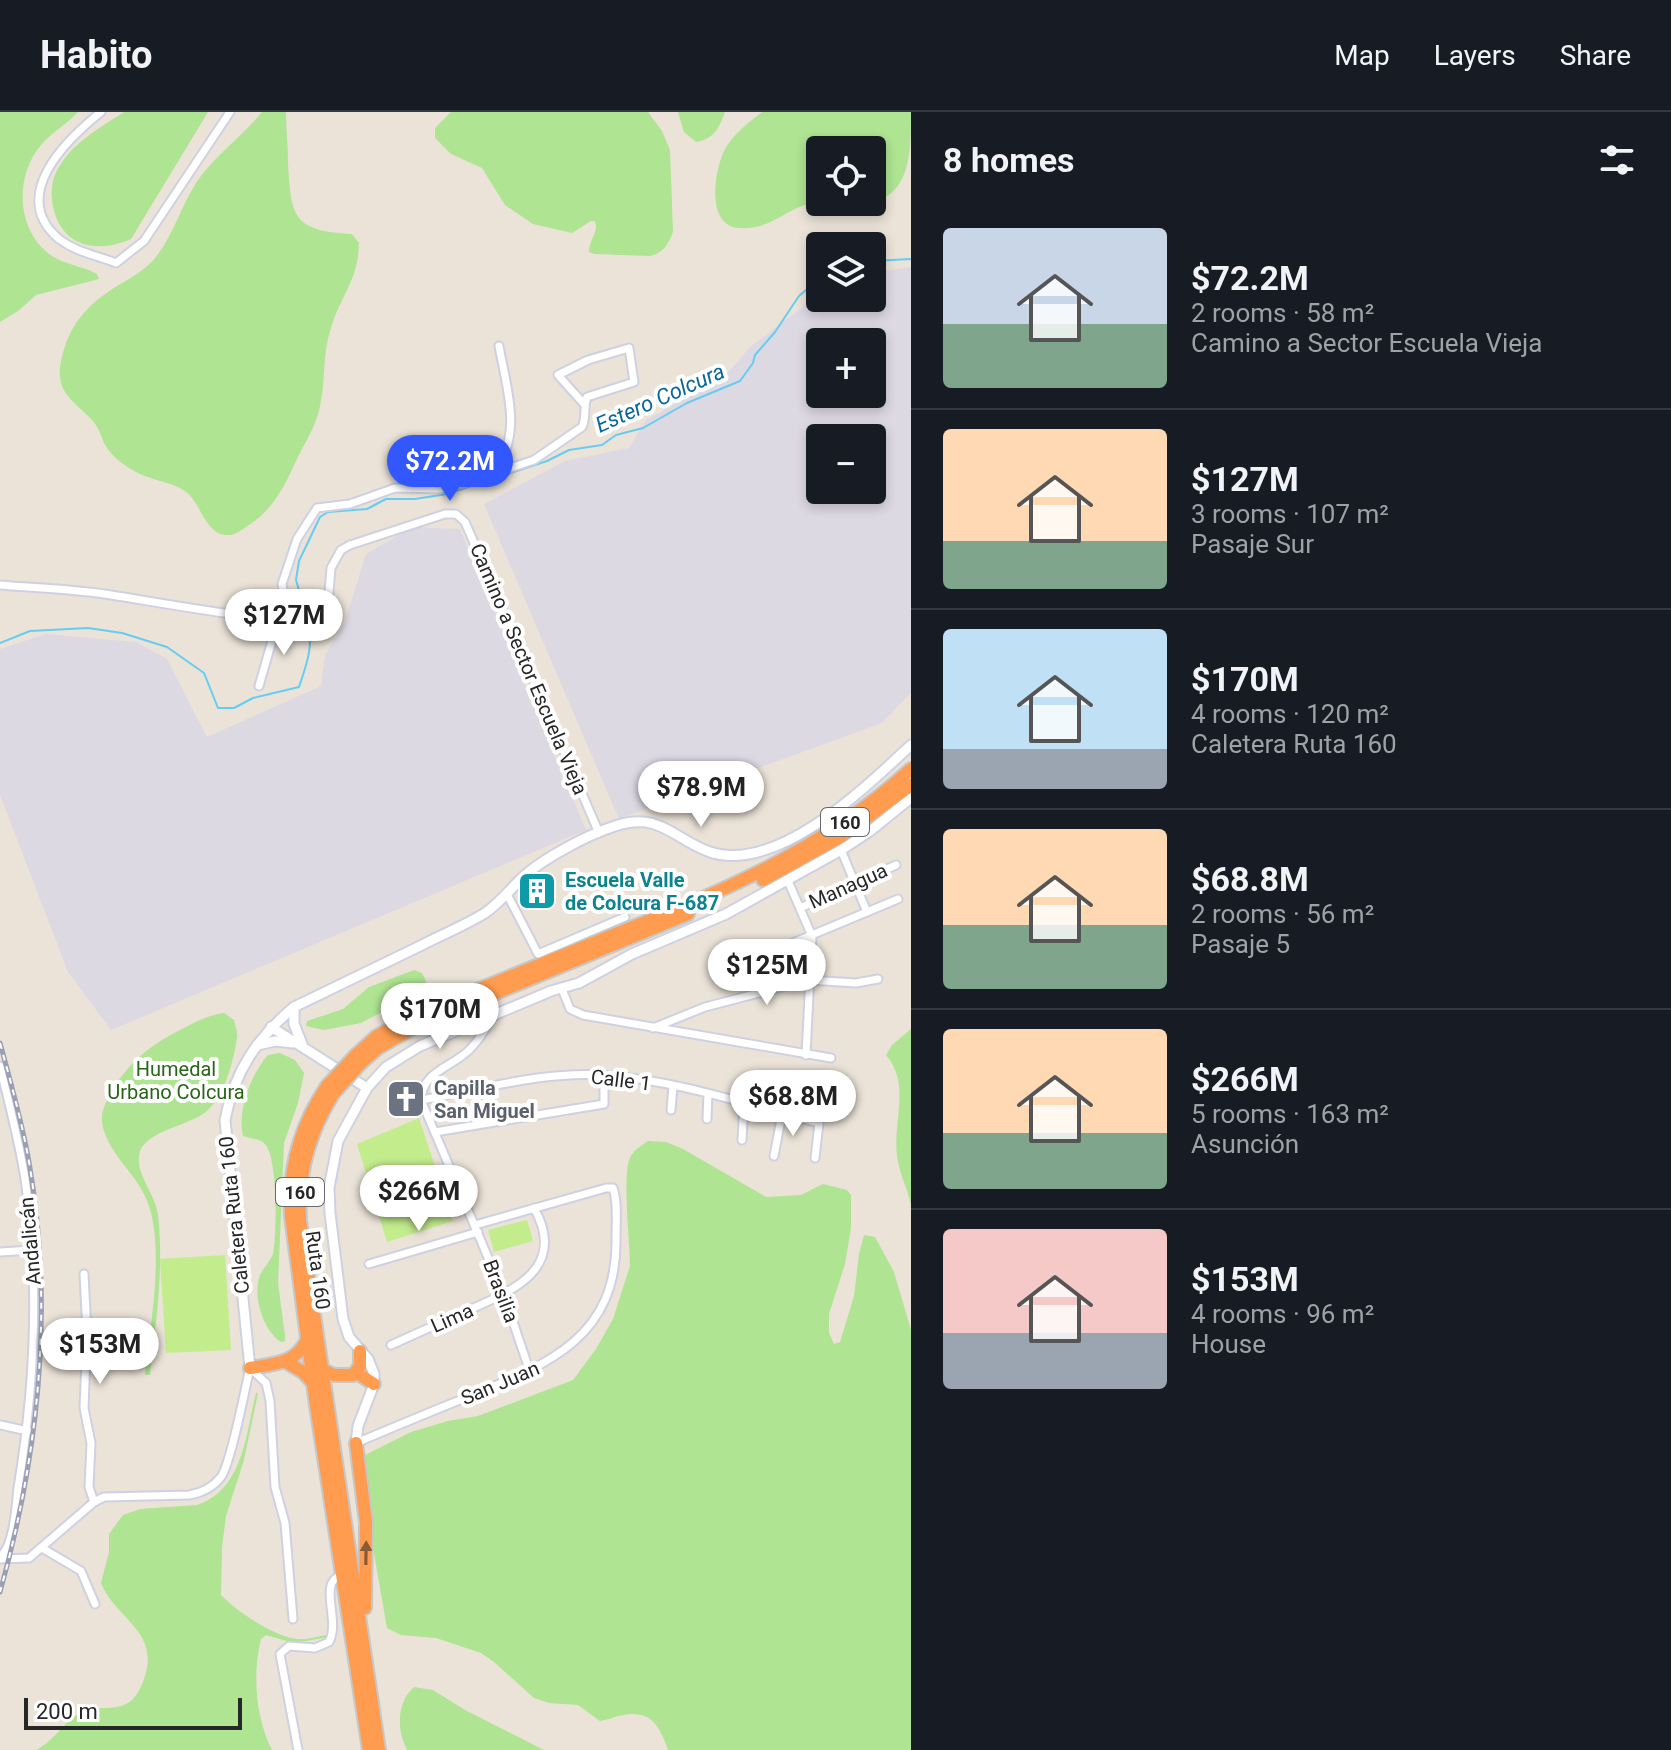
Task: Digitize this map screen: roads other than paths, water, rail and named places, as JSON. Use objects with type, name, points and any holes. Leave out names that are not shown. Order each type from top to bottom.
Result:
[{"type":"highway","name":"Ruta 160","points":[[369,1750],[295,1255],[290,1189],[301,1136],[312,1110],[361,1058],[377,1036],[412,1017],[691,904],[773,867],[842,824],[911,769]]},
{"type":"highway","name":"Ruta 160","points":[[361,1058],[424,1022],[778,874],[842,836],[911,785]]},
{"type":"highway","name":"Ruta 160","points":[[330,1090],[309,1144],[299,1196],[302,1234],[379,1750]]},
{"type":"highway","points":[[250,1368],[286,1362],[301,1350],[307,1340]]},
{"type":"highway","points":[[357,1373],[360,1351]]},
{"type":"highway","points":[[286,1362],[303,1372],[313,1383]]},
{"type":"highway","points":[[323,1370],[334,1375],[357,1373],[374,1384]]},
{"type":"highway","points":[[356,1443],[366,1522],[365,1600],[370,1687]]},
{"type":"street","points":[[101,112],[60,150],[43,173],[40,195],[42,211],[57,237],[83,253],[116,263],[144,241],[230,112]]},
{"type":"street","points":[[493,475],[507,452],[511,428],[499,346]]},
{"type":"street","points":[[0,585],[101,593],[289,620],[282,584],[297,539],[317,508],[350,504],[395,488],[440,489],[534,460],[582,427],[587,397],[634,382],[629,348],[588,360],[558,375],[584,404]]},
{"type":"street","name":"Camino a Sector Escuela Vieja","points":[[289,620],[320,620],[327,616],[332,563],[345,547],[445,514],[460,516],[599,833]]},
{"type":"street","points":[[259,686],[278,620]]},
{"type":"street","name":"Caletera Ruta 160","points":[[250,1368],[225,1120],[235,1081],[255,1045],[271,1027],[294,1007],[474,919],[491,908],[536,867],[599,833],[623,824],[650,823],[674,831],[710,852],[737,856],[756,853],[800,833],[828,815],[911,745]]},
{"type":"street","points":[[356,1443],[358,1426],[374,1384],[371,1364],[349,1337],[343,1319],[329,1188],[338,1141],[367,1088],[386,1067],[409,1052],[596,975],[632,954],[726,914],[788,881],[841,850],[911,798]]},
{"type":"street","points":[[841,850],[867,912]]},
{"type":"street","name":"Managua","points":[[800,908],[896,865]]},
{"type":"street","points":[[788,881],[812,936],[806,1055]]},
{"type":"street","points":[[507,894],[538,954],[625,917]]},
{"type":"street","points":[[783,947],[898,899]]},
{"type":"street","points":[[651,1028],[705,1007],[809,980],[856,983],[878,979]]},
{"type":"street","points":[[562,989],[570,1009],[578,1014],[831,1058]]},
{"type":"street","points":[[294,1007],[295,1030],[304,1046]]},
{"type":"street","points":[[421,1100],[422,1090],[429,1078],[469,1050],[495,1014]]},
{"type":"street","points":[[271,1027],[367,1088]]},
{"type":"street","points":[[255,1045],[276,1041],[304,1046]]},
{"type":"street","name":"Andalicán","points":[[0,1066],[19,1144],[32,1250],[35,1340],[28,1431],[11,1533],[5,1554],[0,1558]]},
{"type":"street","points":[[435,1132],[604,1104],[604,1075]]},
{"type":"street","name":"Calle 1","points":[[421,1100],[526,1078],[604,1075],[673,1086],[819,1123],[815,1158]]},
{"type":"street","points":[[671,1110],[673,1086]]},
{"type":"street","points":[[707,1119],[708,1094]]},
{"type":"street","name":"Brasilia","points":[[421,1100],[504,1295],[530,1372]]},
{"type":"street","points":[[742,1140],[744,1103]]},
{"type":"street","points":[[774,1156],[782,1114]]},
{"type":"street","name":"San Juan","points":[[356,1443],[530,1372],[548,1362],[579,1336],[596,1315],[614,1279],[613,1188],[534,1208]]},
{"type":"street","points":[[369,1264],[534,1208]]},
{"type":"street","name":"Lima","points":[[391,1345],[504,1295],[525,1282],[542,1254],[543,1230],[534,1208]]},
{"type":"street","points":[[0,1252],[32,1250]]},
{"type":"street","points":[[84,1274],[87,1333],[84,1408],[91,1443],[89,1487],[94,1502]]},
{"type":"street","points":[[0,1558],[29,1558],[94,1502],[112,1496],[200,1493],[223,1473],[250,1368],[266,1383],[270,1401],[275,1487],[285,1523],[293,1619]]},
{"type":"street","points":[[0,1425],[28,1431]]},
{"type":"street","points":[[42,1548],[81,1571],[95,1604]]},
{"type":"street","points":[[298,1750],[280,1654],[289,1646],[315,1648],[329,1642],[333,1632],[329,1585],[333,1578],[342,1575]]},
{"type":"waterway","name":"Estero Colcura","points":[[886,260],[911,259]]},
{"type":"waterway","name":"Estero Colcura","points":[[307,617],[296,580],[299,561],[320,517],[328,512],[367,509],[386,499],[447,494],[547,461],[569,450],[602,445],[616,435],[643,428],[687,403],[740,381],[755,355],[806,290]]},
{"type":"waterway","name":"Estero Colcura","points":[[0,643],[30,631],[88,628],[122,633],[167,647],[204,673],[218,708],[234,708],[253,698],[299,687],[310,648],[308,623]]},
{"type":"railway","points":[[0,1043],[20,1117],[37,1216],[41,1325],[33,1433],[0,1592]]},
{"type":"place","name":"Escuela Valle de Colcura F-687","points":[[537,891]]},
{"type":"place","name":"Capilla San Miguel","points":[[406,1099]]},
{"type":"park label","name":"Humedal Urbano Colcura","points":[[176,1080]]}]
